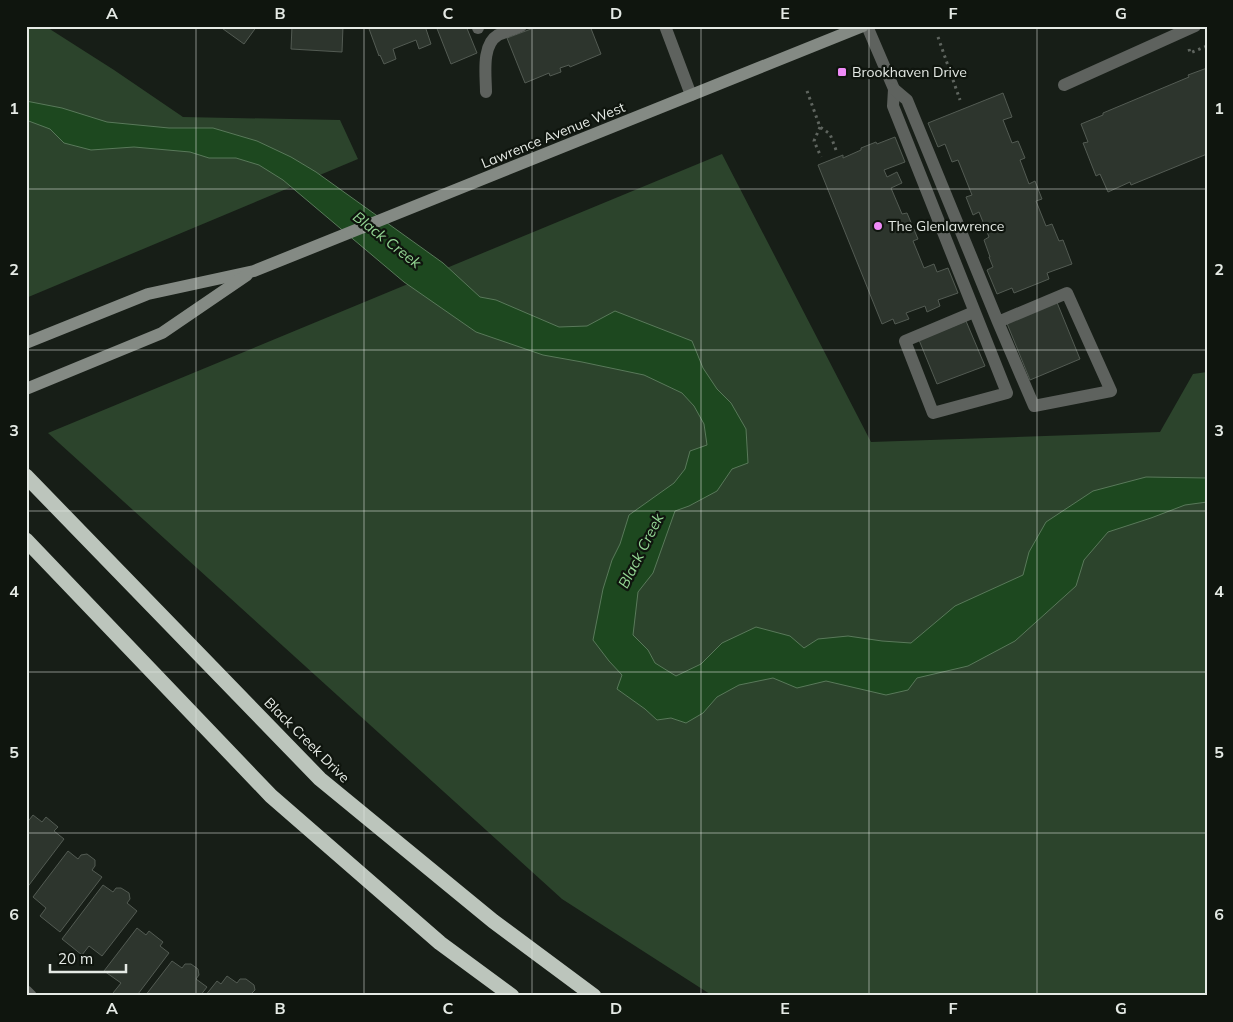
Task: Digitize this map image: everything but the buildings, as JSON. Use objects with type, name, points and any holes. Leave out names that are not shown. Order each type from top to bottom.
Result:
[{"type":"highway","name":"Black Creek Drive","points":[[26,476],[320,778],[493,921],[594,996]]},
{"type":"highway","points":[[26,540],[271,796],[440,943],[512,996]]},
{"type":"main road","name":"Lawrence Avenue West","points":[[26,343],[148,294],[254,271],[863,26]]},
{"type":"main road","name":"Lawrence Avenue West","points":[[26,389],[162,333],[254,271]]},
{"type":"street","points":[[486,92],[486,55],[488,46],[496,36],[521,26]]},
{"type":"street","points":[[664,26],[692,95]]},
{"type":"street","points":[[867,26],[894,90],[893,106],[1006,393],[933,413],[905,341],[974,312]]},
{"type":"street","points":[[1064,85],[1195,26]]},
{"type":"street","points":[[894,90],[907,100],[998,322],[1034,406],[1111,391],[1067,293],[998,322]]},
{"type":"street","points":[[26,991],[30,996]]},
{"type":"path","points":[[938,37],[960,100]]},
{"type":"path","points":[[807,91],[820,127],[830,134],[836,150]]},
{"type":"path","points":[[820,127],[814,141],[821,157]]},
{"type":"shaded area","points":[[26,26],[45,26],[183,117],[340,120],[358,159],[26,298]]},
{"type":"shaded area","points":[[722,154],[871,442],[1160,432],[1193,374],[1207,372],[1207,996],[713,996],[562,899],[48,433]]},
{"type":"water","name":"Black Creek","points":[[26,101],[62,108],[107,122],[169,128],[213,128],[257,141],[291,157],[316,172],[443,263],[480,297],[496,300],[559,327],[587,326],[615,311],[692,341],[703,368],[717,389],[731,403],[746,429],[748,463],[732,469],[717,491],[689,506],[675,511],[653,573],[638,592],[633,635],[648,650],[655,663],[676,676],[701,664],[722,643],[756,627],[790,636],[804,648],[818,639],[848,636],[911,643],[955,606],[1023,575],[1029,552],[1046,522],[1093,491],[1146,477],[1207,478],[1207,502],[1185,505],[1108,532],[1084,560],[1076,586],[1015,641],[968,666],[917,678],[908,690],[886,695],[826,681],[797,688],[773,678],[739,685],[717,697],[703,713],[686,723],[671,718],[657,720],[617,689],[622,675],[593,640],[603,589],[629,515],[674,483],[685,469],[690,451],[707,445],[704,424],[694,406],[682,393],[644,375],[543,355],[476,332],[404,282],[283,180],[259,165],[236,158],[209,158],[190,152],[134,147],[91,150],[64,143],[50,129],[26,120]]},
{"type":"place","name":"Brookhaven Drive","points":[[842,72]]},
{"type":"place","name":"The Glenlawrence","points":[[878,226]]}]
